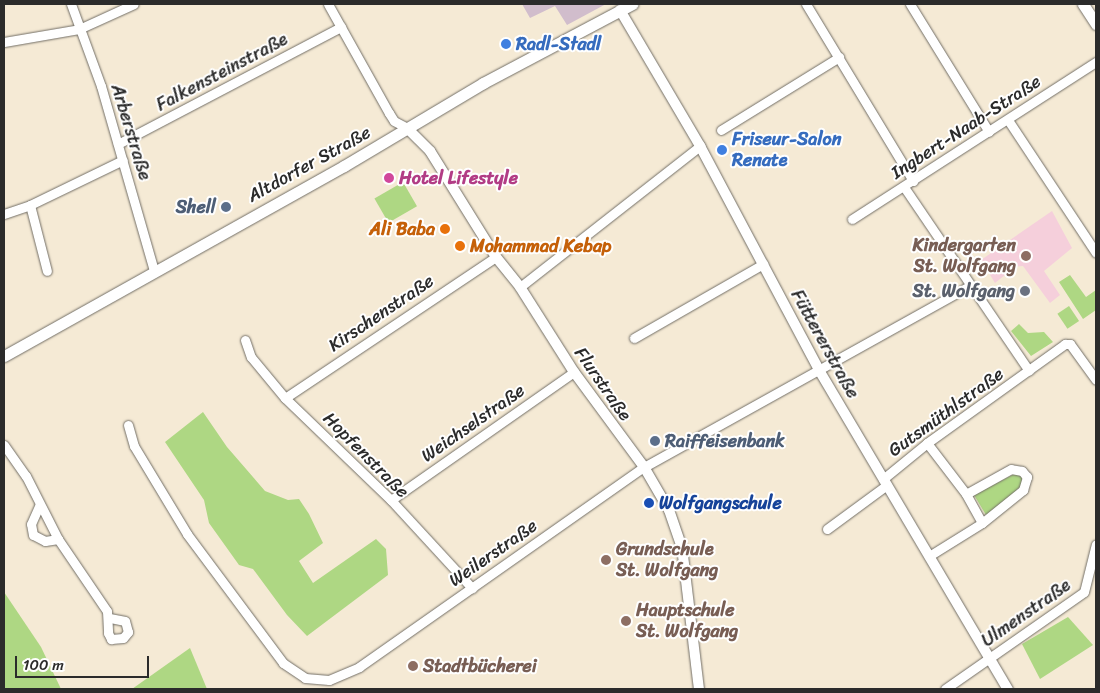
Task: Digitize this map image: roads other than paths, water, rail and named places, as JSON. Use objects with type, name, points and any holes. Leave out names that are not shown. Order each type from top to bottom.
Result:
[{"type":"main road","name":"Altdorfer Straße","points":[[4,356],[407,128],[632,4]]},
{"type":"main road","points":[[1083,4],[1096,24]]},
{"type":"street","name":"Arberstraße","points":[[71,4],[101,86],[124,160],[154,271]]},
{"type":"street","points":[[4,42],[79,29],[134,4]]},
{"type":"street","points":[[328,4],[394,121],[407,128]]},
{"type":"street","points":[[806,4],[913,181]]},
{"type":"street","points":[[910,4],[989,132]]},
{"type":"street","name":"Füttererstraße","points":[[620,10],[700,146],[819,370],[1008,689]]},
{"type":"street","name":"Falkensteinstraße","points":[[118,144],[341,27]]},
{"type":"street","points":[[721,130],[839,57]]},
{"type":"street","name":"Ingbert-Naab-Straße","points":[[852,219],[1096,62]]},
{"type":"street","points":[[1008,120],[1096,253]]},
{"type":"street","name":"Flurstraße","points":[[407,128],[430,151],[496,256],[520,287],[574,372],[644,467],[669,510],[682,548],[699,689]]},
{"type":"street","points":[[520,287],[700,146]]},
{"type":"street","points":[[4,214],[30,206],[124,160]]},
{"type":"street","points":[[904,187],[1029,371]]},
{"type":"street","points":[[30,206],[47,272]]},
{"type":"street","name":"Kirschenstraße","points":[[286,398],[496,256]]},
{"type":"street","points":[[634,338],[763,264]]},
{"type":"street","name":"Weilerstraße","points":[[128,425],[134,446],[187,534],[283,663],[305,678],[321,681],[351,672],[644,467],[970,286]]},
{"type":"street","name":"Hopfenstraße","points":[[245,340],[250,357],[286,398],[390,500],[472,588]]},
{"type":"street","name":"Gutsmüthlstraße","points":[[827,529],[885,482],[927,443],[1068,343],[1096,380]]},
{"type":"street","name":"Weichselstraße","points":[[390,500],[574,372]]},
{"type":"street","points":[[927,443],[966,494],[982,523]]},
{"type":"street","points":[[4,445],[26,476],[39,506],[58,539],[109,618]]},
{"type":"street","points":[[929,556],[982,523],[1023,490],[1027,477],[1022,471],[1011,469],[966,494]]},
{"type":"street","points":[[39,506],[31,524],[33,535],[45,540],[58,539]]},
{"type":"street","name":"Ulmenstraße","points":[[945,689],[1084,592],[1096,544]]},
{"type":"place","name":"Radl-Stadl","points":[[506,44]]},
{"type":"place","name":"Friseur-Salon Renate","points":[[722,150]]},
{"type":"place","name":"Hotel Lifestyle","points":[[389,178]]},
{"type":"place","name":"Shell","points":[[226,207]]},
{"type":"place","name":"Ali Baba","points":[[445,229]]},
{"type":"place","name":"Mohammad Kebap","points":[[460,246]]},
{"type":"place","name":"Kindergarten St. Wolfgang","points":[[1026,256]]},
{"type":"place","name":"St. Wolfgang","points":[[1025,291]]},
{"type":"place","name":"Raiffeisenbank","points":[[655,441]]},
{"type":"place","name":"Wolfgangschule","points":[[649,503]]},
{"type":"place","name":"Grundschule St. Wolfgang","points":[[606,560]]},
{"type":"place","name":"Hauptschule St. Wolfgang","points":[[626,621]]},
{"type":"place","name":"Stadtbücherei","points":[[413,666]]}]
